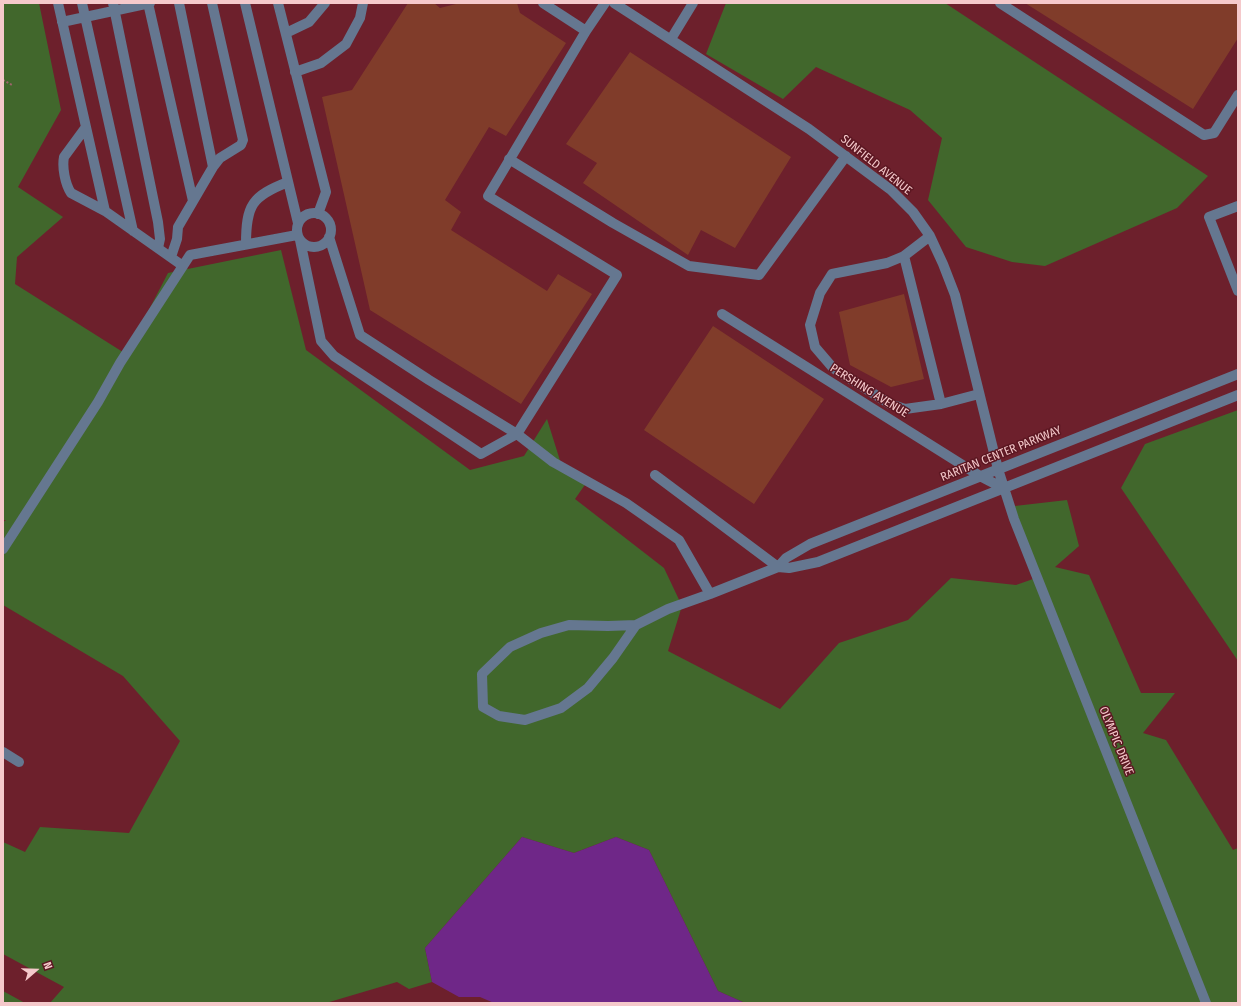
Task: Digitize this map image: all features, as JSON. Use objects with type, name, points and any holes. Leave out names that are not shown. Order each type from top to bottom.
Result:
[{"type":"street","points":[[58,3],[105,211]]},
{"type":"street","points":[[82,3],[133,231]]},
{"type":"street","points":[[62,22],[85,17],[114,7],[149,3],[193,201]]},
{"type":"street","points":[[179,3],[213,167]]},
{"type":"street","points":[[171,257],[177,239],[178,227],[213,167],[220,158],[242,145],[243,140],[212,3]]},
{"type":"street","points":[[244,3],[298,223],[299,238],[321,341],[334,356],[481,454],[517,434],[617,274],[488,196],[604,3]]},
{"type":"street","points":[[278,3],[326,192],[318,214]]},
{"type":"street","points":[[286,33],[308,22],[325,3]]},
{"type":"street","points":[[296,72],[321,63],[346,44],[360,18],[363,3]]},
{"type":"street","points":[[543,3],[586,31]]},
{"type":"street","name":"SUNFIELD AVENUE","points":[[614,3],[780,109],[891,190],[913,212],[930,236],[955,295],[998,469]]},
{"type":"street","points":[[672,39],[693,3]]},
{"type":"street","points":[[1000,3],[1204,135],[1214,133],[1238,95]]},
{"type":"street","points":[[114,7],[158,222],[160,239],[158,248]]},
{"type":"street","points":[[86,127],[64,157],[63,163],[67,188],[71,193],[105,211],[183,266]]},
{"type":"street","points":[[509,159],[613,223],[689,266],[759,275],[846,156]]},
{"type":"street","points":[[246,244],[248,213],[258,197],[270,189],[288,182]]},
{"type":"street","points":[[1238,206],[1209,218],[1238,291]]},
{"type":"street","points":[[298,223],[301,218],[312,213],[318,214],[326,219],[329,224],[329,237],[360,335],[429,380],[517,434],[553,462],[626,503],[679,540],[710,594]]},
{"type":"street","points":[[930,236],[904,256],[887,263],[832,274],[820,293],[810,326],[815,347],[833,368],[890,404],[905,409],[941,404],[979,394]]},
{"type":"street","points":[[299,238],[304,244],[315,247],[325,243],[329,237]]},
{"type":"street","points":[[3,549],[98,402],[120,363],[190,256],[246,244],[299,238]]},
{"type":"street","points":[[904,256],[941,404]]},
{"type":"street","name":"PERSHING AVENUE","points":[[722,314],[980,476],[1003,488]]},
{"type":"street","name":"RARITAN CENTER PARKWAY","points":[[636,624],[668,609],[778,567],[786,558],[810,544],[1238,374]]},
{"type":"street","name":"RARITAN CENTER PARKWAY","points":[[778,567],[789,568],[818,562],[1238,395]]},
{"type":"street","name":"OLYMPIC DRIVE","points":[[998,469],[1014,519],[1206,1003]]},
{"type":"street","points":[[655,474],[778,567]]},
{"type":"street","points":[[636,624],[613,658],[588,688],[561,708],[525,720],[499,716],[482,707],[482,674],[510,647],[541,633],[570,625],[608,626],[636,624]]},
{"type":"street","points":[[3,752],[19,762]]},
{"type":"path","points":[[3,80],[12,85]]},
{"type":"shaded area","points":[[3,3],[1238,3],[1238,1003],[3,1003]]},
{"type":"shaded area","points":[[522,837],[574,853],[616,837],[649,850],[718,991],[745,1003],[494,1003],[480,997],[459,997],[432,982],[425,948]]},
{"type":"green space","points":[[3,3],[39,3],[61,110],[18,187],[63,217],[17,257],[15,284],[126,354],[168,273],[281,250],[306,350],[470,470],[524,456],[547,419],[563,470],[589,479],[575,499],[664,568],[682,606],[668,651],[780,709],[839,643],[908,620],[951,578],[1016,585],[1033,579],[1006,507],[1067,500],[1079,546],[1055,567],[1089,575],[1141,693],[1175,693],[1143,733],[1166,740],[1233,850],[1238,848],[1238,1003],[745,1003],[718,991],[649,850],[616,837],[574,853],[522,837],[425,948],[432,982],[409,989],[397,982],[326,1003],[50,1003],[64,987],[3,954],[3,842],[25,852],[40,827],[129,833],[180,741],[123,676],[3,605],[3,522],[6,520],[3,520]]},
{"type":"green space","points":[[726,3],[945,3],[1208,176],[1177,208],[1045,266],[1012,262],[966,247],[928,200],[942,138],[910,110],[816,67],[783,99],[706,54]]},
{"type":"green space","points":[[1238,410],[1238,661],[1121,488],[1145,444]]},
{"type":"green space","points":[[3,991],[25,1003],[3,1003]]},
{"type":"building","points":[[408,3],[434,3],[440,8],[460,3],[517,3],[520,13],[566,43],[506,136],[489,127],[445,200],[461,212],[451,230],[547,291],[558,274],[592,294],[521,404],[370,310],[322,97],[352,90]]},
{"type":"building","points":[[1025,3],[1238,3],[1238,38],[1193,109]]},
{"type":"building","points":[[630,52],[791,157],[735,248],[701,230],[688,255],[583,183],[597,163],[566,144]]},
{"type":"building","points":[[904,294],[924,379],[891,387],[850,365],[839,312]]},
{"type":"building","points":[[713,326],[824,399],[754,504],[644,430]]}]
